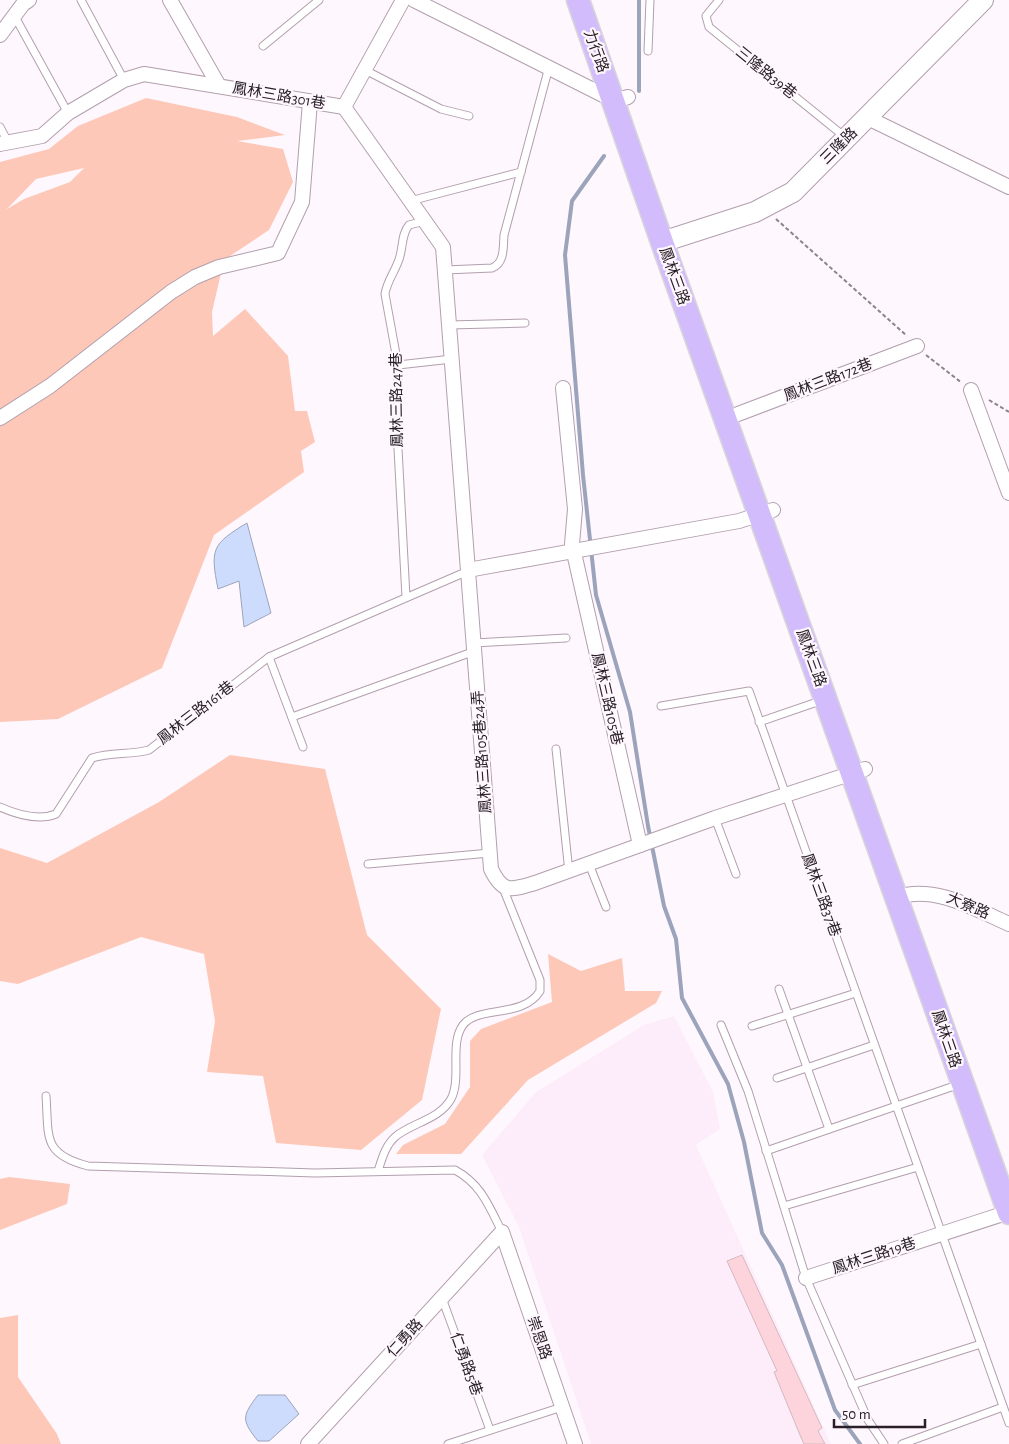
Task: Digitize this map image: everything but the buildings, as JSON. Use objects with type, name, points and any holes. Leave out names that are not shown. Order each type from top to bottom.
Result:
[{"type":"main road","name":"力行路","points":[[578,0],[621,99]]},
{"type":"main road","name":"力行路","points":[[593,0],[621,99]]},
{"type":"main road","name":"鳳林三路","points":[[621,99],[902,895],[1009,1171]]},
{"type":"main road","name":"鳳林三路","points":[[669,239],[738,414],[766,512],[825,699],[858,771]]},
{"type":"main road","name":"鳳林三路","points":[[902,895],[962,1084],[1009,1213]]},
{"type":"street","points":[[0,35],[14,15],[29,0]]},
{"type":"street","points":[[170,0],[219,86]]},
{"type":"street","name":"鳳林三路301巷","points":[[4,143],[42,136],[68,113],[124,80],[144,74],[344,108],[403,0]]},
{"type":"street","points":[[414,0],[549,67],[621,99]]},
{"type":"street","name":"三隆路","points":[[669,239],[764,208],[793,192],[983,0]]},
{"type":"street","points":[[0,418],[50,386],[171,292],[195,277],[219,267],[278,253],[302,202],[310,102]]},
{"type":"street","points":[[344,108],[443,246],[474,647]]},
{"type":"street","points":[[868,118],[1009,187]]},
{"type":"street","name":"鳳林三路172巷","points":[[738,414],[917,346]]},
{"type":"street","name":"鳳林三路105巷","points":[[563,388],[575,509],[572,544],[577,552],[648,843]]},
{"type":"street","points":[[971,390],[1009,493]]},
{"type":"street","points":[[468,570],[577,552],[739,521],[766,512]]},
{"type":"street","name":"鳳林三路105巷24弄","points":[[474,647],[490,853],[492,869],[497,881],[503,888]]},
{"type":"street","points":[[503,888],[515,889],[569,872],[715,818],[858,771]]},
{"type":"street","name":"大寮路","points":[[902,895],[940,895],[1009,924]]},
{"type":"street","name":"鳳林三路19巷","points":[[806,1278],[1009,1213]]},
{"type":"street","name":"仁勇路","points":[[312,1443],[502,1232]]},
{"type":"street","name":"崇恩路","points":[[502,1232],[575,1444]]},
{"type":"lane","points":[[81,0],[124,80]]},
{"type":"lane","points":[[263,46],[319,0]]},
{"type":"lane","points":[[648,51],[650,0]]},
{"type":"lane","name":"三隆路39巷","points":[[719,0],[706,16],[709,27],[848,138]]},
{"type":"lane","points":[[14,15],[68,113]]},
{"type":"lane","points":[[445,270],[497,266],[501,260],[504,235],[549,67]]},
{"type":"lane","points":[[365,70],[441,109],[469,116]]},
{"type":"lane","name":"鳳林三路301巷","points":[[0,127],[4,143]]},
{"type":"lane","points":[[410,200],[521,172]]},
{"type":"lane","name":"鳳林三路247巷","points":[[406,598],[398,448],[398,365],[395,341],[385,302],[387,284],[400,257],[405,229],[409,224],[425,221]]},
{"type":"lane","points":[[449,325],[525,323]]},
{"type":"lane","points":[[398,365],[452,359]]},
{"type":"lane","name":"鳳林三路161巷","points":[[0,807],[36,817],[48,818],[56,814],[92,758],[110,754],[139,753],[149,750],[269,657],[468,570]]},
{"type":"lane","points":[[292,717],[474,647],[566,638]]},
{"type":"lane","points":[[269,657],[303,747]]},
{"type":"lane","points":[[661,706],[750,692],[786,796]]},
{"type":"lane","points":[[759,722],[825,699]]},
{"type":"lane","points":[[556,749],[569,872]]},
{"type":"lane","name":"鳳林三路37巷","points":[[786,796],[896,1107]]},
{"type":"lane","points":[[715,818],[736,874]]},
{"type":"lane","points":[[368,864],[490,853]]},
{"type":"lane","points":[[590,864],[606,907]]},
{"type":"lane","points":[[378,1171],[385,1150],[395,1137],[440,1111],[450,1100],[456,1086],[458,1038],[462,1026],[470,1018],[529,1003],[540,991],[540,980],[503,888]]},
{"type":"lane","points":[[779,989],[829,1129]]},
{"type":"lane","points":[[752,1026],[856,993]]},
{"type":"lane","points":[[721,1025],[748,1091],[806,1278],[868,1420],[884,1444]]},
{"type":"lane","points":[[777,1078],[874,1045]]},
{"type":"lane","points":[[766,1151],[962,1084]]},
{"type":"lane","points":[[46,1096],[49,1141],[57,1152],[67,1160],[88,1166],[315,1173],[454,1170],[470,1178],[486,1200],[502,1232]]},
{"type":"lane","points":[[896,1107],[1009,1423]]},
{"type":"lane","points":[[784,1206],[918,1167]]},
{"type":"lane","name":"仁勇路5巷","points":[[442,1298],[490,1430]]},
{"type":"lane","points":[[852,1385],[981,1344]]},
{"type":"lane","points":[[448,1444],[562,1407]]},
{"type":"lane","points":[[902,1444],[1003,1407]]},
{"type":"path","points":[[764,208],[917,346],[971,390],[1009,412]]},
{"type":"shaded area","points":[[146,98],[237,117],[285,135],[237,141],[283,149],[293,182],[269,230],[224,260],[212,312],[213,336],[245,309],[288,356],[295,411],[307,411],[315,442],[301,451],[304,472],[214,535],[162,668],[58,719],[0,722],[0,162],[49,149],[78,126]],"holes":[[[84,168],[70,182],[24,199],[7,209],[36,179]]]},
{"type":"shaded area","points":[[230,755],[325,769],[367,935],[441,1009],[422,1100],[361,1150],[276,1143],[263,1076],[207,1072],[215,1021],[204,954],[141,937],[18,984],[0,981],[0,848],[47,863],[159,802]]},
{"type":"shaded area","points":[[548,954],[581,971],[622,958],[625,991],[662,991],[656,1003],[528,1080],[461,1154],[396,1154],[403,1145],[445,1124],[470,1087],[470,1041],[481,1029],[552,1002]]},
{"type":"shaded area","points":[[674,1016],[713,1092],[720,1129],[696,1145],[831,1444],[591,1444],[519,1227],[482,1155],[536,1092],[644,1025]]},
{"type":"shaded area","points":[[9,1177],[70,1184],[67,1204],[0,1230],[0,1179]]},
{"type":"shaded area","points":[[18,1315],[18,1377],[57,1434],[61,1444],[0,1444],[0,1318]]},
{"type":"water","points":[[247,523],[271,613],[244,627],[239,581],[218,589],[214,556],[220,543],[235,530]]},
{"type":"water","points":[[258,1395],[285,1395],[299,1414],[269,1441],[258,1441],[246,1423],[246,1413]]},
{"type":"waterway","points":[[639,0],[639,91]]},
{"type":"waterway","points":[[604,156],[572,201],[565,255],[583,475],[596,595],[630,712],[648,826],[664,906],[676,939],[682,998],[728,1084],[744,1142],[762,1233],[782,1265],[835,1410],[860,1444]]}]
